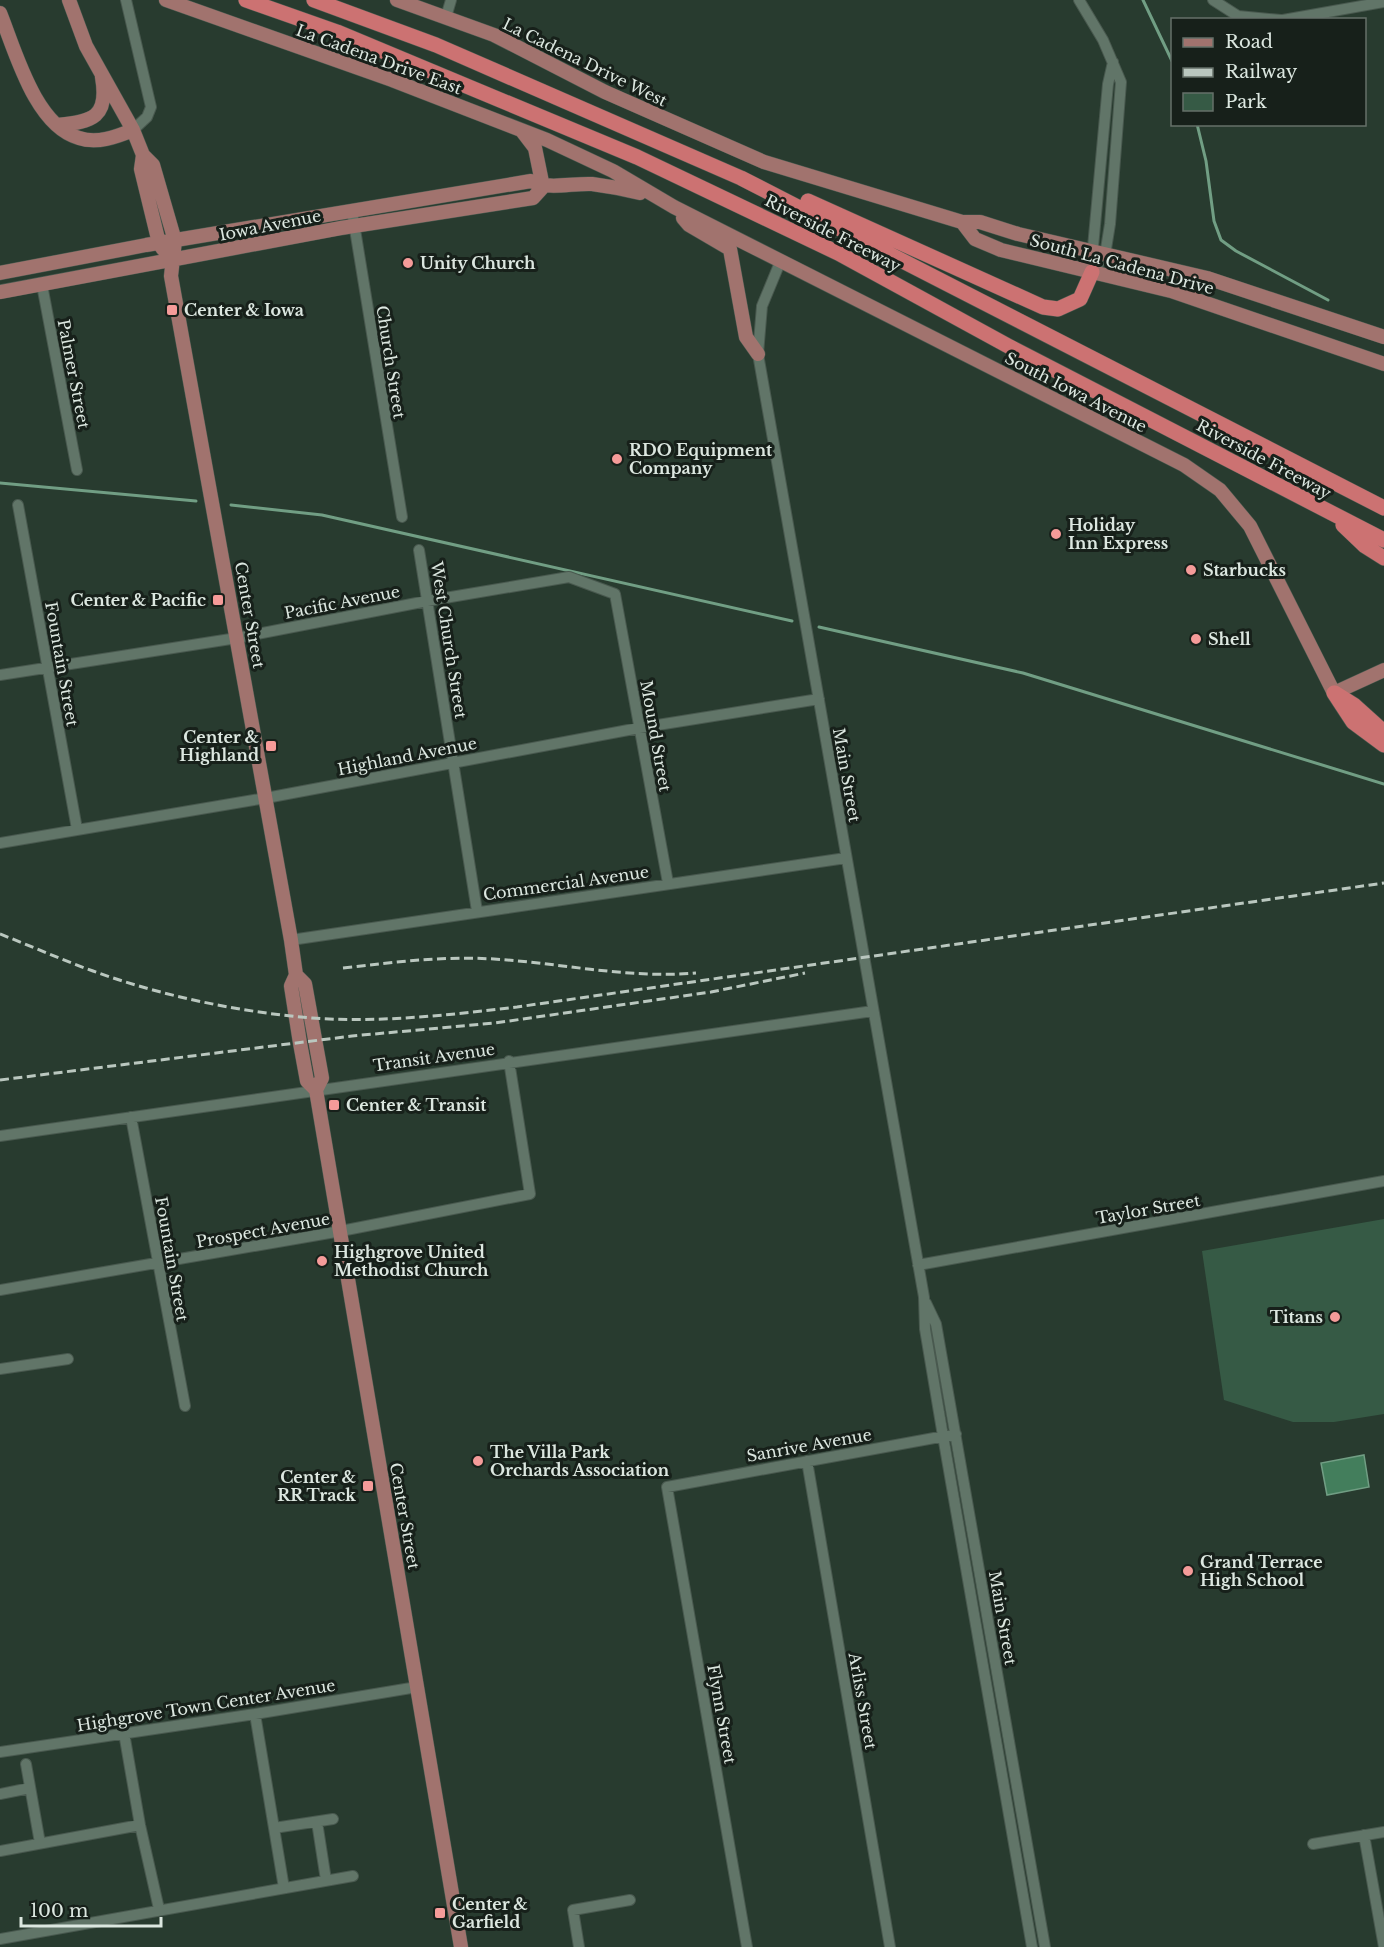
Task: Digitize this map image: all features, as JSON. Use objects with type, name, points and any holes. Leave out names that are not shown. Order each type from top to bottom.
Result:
[{"type":"highway","name":"Riverside Freeway","points":[[246,0],[336,32],[638,157],[837,253],[1010,347],[1384,540]]},
{"type":"highway","name":"Riverside Freeway","points":[[314,0],[436,45],[741,178],[1384,508]]},
{"type":"highway","points":[[741,178],[770,184],[1043,307],[1058,309],[1080,299],[1092,272]]},
{"type":"highway","points":[[1333,515],[1365,546],[1384,558]]},
{"type":"highway","points":[[1334,693],[1354,705],[1384,732]]},
{"type":"highway","points":[[1334,693],[1353,722],[1384,745]]},
{"type":"main road","name":"Center Street","points":[[69,0],[86,46],[133,130],[143,155],[153,165],[175,241],[171,276],[296,975],[305,984],[322,1077],[316,1090],[461,1947]]},
{"type":"main road","name":"La Cadena Drive East","points":[[166,0],[392,80],[522,131],[613,171],[653,196]]},
{"type":"main road","name":"La Cadena Drive West","points":[[397,0],[494,35],[601,90],[724,145]]},
{"type":"main road","points":[[0,13],[40,106],[57,125],[78,138],[94,140],[133,130]]},
{"type":"main road","points":[[57,125],[81,123],[96,116],[104,101],[101,71]]},
{"type":"main road","points":[[522,131],[535,148],[543,187]]},
{"type":"main road","name":"South La Cadena Drive","points":[[724,145],[798,174],[962,222],[980,222],[1018,234],[1207,278],[1384,337]]},
{"type":"main road","name":"Center Street","points":[[143,155],[141,169],[159,243],[171,261]]},
{"type":"main road","name":"Iowa Avenue","points":[[0,273],[159,243],[531,181],[543,187],[566,183],[591,184],[653,196]]},
{"type":"main road","name":"Iowa Avenue","points":[[0,292],[354,227],[533,198],[543,187]]},
{"type":"main road","name":"South Iowa Avenue","points":[[653,196],[1203,476],[1237,507],[1250,526],[1334,693]]},
{"type":"main road","points":[[674,207],[689,225],[730,249],[746,337],[758,354]]},
{"type":"main road","name":"South La Cadena Drive","points":[[962,222],[975,239],[1001,250],[1199,300],[1384,364]]},
{"type":"main road","points":[[1334,693],[1384,670]]},
{"type":"street","points":[[126,0],[151,106],[147,117],[133,130]]},
{"type":"street","points":[[446,17],[451,0]]},
{"type":"street","points":[[1078,0],[1103,40],[1120,82],[1110,224],[1092,272]]},
{"type":"street","points":[[1213,0],[1238,16],[1260,18]]},
{"type":"street","points":[[1293,18],[1384,2]]},
{"type":"street","name":"Church Street","points":[[352,211],[402,517]]},
{"type":"street","name":"Main Street","points":[[781,260],[762,306],[758,354],[924,1297],[925,1329],[1032,1947]]},
{"type":"street","name":"Palmer Street","points":[[42,285],[77,470]]},
{"type":"street","name":"Fountain Street","points":[[18,505],[77,829]]},
{"type":"street","name":"West Church Street","points":[[419,550],[477,911]]},
{"type":"street","name":"Pacific Avenue","points":[[0,675],[237,638],[427,601],[569,578],[615,594]]},
{"type":"street","name":"Mound Street","points":[[615,594],[668,883]]},
{"type":"street","name":"Highland Avenue","points":[[0,843],[266,798],[639,728],[819,699]]},
{"type":"street","name":"Commercial Avenue","points":[[291,940],[846,858]]},
{"type":"street","name":"Transit Avenue","points":[[0,1136],[509,1061],[873,1011]]},
{"type":"street","name":"Prospect Avenue","points":[[0,1290],[341,1231],[530,1194],[509,1061]]},
{"type":"street","name":"Fountain Street","points":[[131,1117],[185,1406]]},
{"type":"street","name":"Taylor Street","points":[[918,1265],[1384,1181]]},
{"type":"street","name":"Main Street","points":[[924,1297],[936,1324],[1045,1947]]},
{"type":"street","points":[[0,1369],[68,1359]]},
{"type":"street","name":"Sanrive Avenue","points":[[667,1487],[956,1434]]},
{"type":"street","name":"Arliss Street","points":[[807,1461],[890,1947]]},
{"type":"street","name":"Flynn Street","points":[[667,1487],[747,1947]]},
{"type":"street","name":"Highgrove Town Center Avenue","points":[[0,1752],[417,1687]]},
{"type":"street","points":[[255,1714],[284,1888]]},
{"type":"street","points":[[124,1733],[140,1826],[159,1909]]},
{"type":"street","points":[[26,1764],[40,1843]]},
{"type":"street","points":[[0,1794],[30,1788]]},
{"type":"street","points":[[274,1828],[333,1819]]},
{"type":"street","points":[[317,1822],[326,1880]]},
{"type":"street","points":[[0,1851],[140,1826]]},
{"type":"street","points":[[1313,1844],[1384,1832]]},
{"type":"street","points":[[1364,1835],[1384,1947]]},
{"type":"street","points":[[0,1939],[353,1876]]},
{"type":"street","points":[[579,1947],[573,1910],[630,1900]]},
{"type":"green space","points":[[1384,1219],[1384,1414],[1334,1422],[1293,1422],[1224,1400],[1202,1251]]},
{"type":"shaded area","points":[[1364,1455],[1369,1487],[1327,1495],[1321,1463]]},
{"type":"waterway","points":[[1143,0],[1171,59]]},
{"type":"waterway","points":[[1197,126],[1206,161],[1214,221],[1221,240],[1236,251],[1328,300]]},
{"type":"waterway","points":[[0,483],[196,501]]},
{"type":"waterway","points":[[231,505],[322,515],[792,621]]},
{"type":"waterway","points":[[819,627],[1023,673],[1384,784]]},
{"type":"railway","points":[[0,934],[119,980],[201,1002],[257,1012],[312,1018],[363,1020],[517,1007],[1384,883]]},
{"type":"railway","points":[[343,968],[418,960],[474,958],[645,974],[696,973]]},
{"type":"railway","points":[[0,1080],[352,1036],[495,1023],[711,992],[805,973]]},
{"type":"place","name":"Unity Church","points":[[408,263]]},
{"type":"place","name":"Center & Iowa","points":[[172,310]]},
{"type":"place","name":"RDO Equipment Company","points":[[617,459]]},
{"type":"place","name":"Holiday Inn Express","points":[[1056,534]]},
{"type":"place","name":"Starbucks","points":[[1191,570]]},
{"type":"place","name":"Center & Pacific","points":[[218,600]]},
{"type":"place","name":"Shell","points":[[1196,639]]},
{"type":"place","name":"Center & Highland","points":[[271,746]]},
{"type":"place","name":"Center & Transit","points":[[334,1105]]},
{"type":"place","name":"Highgrove United Methodist Church","points":[[322,1261]]},
{"type":"place","name":"Titans","points":[[1335,1317]]},
{"type":"place","name":"The Villa Park Orchards Association","points":[[478,1461]]},
{"type":"place","name":"Center & RR Track","points":[[368,1486]]},
{"type":"place","name":"Grand Terrace High School","points":[[1188,1571]]},
{"type":"place","name":"Center & Garfield","points":[[440,1913]]}]
